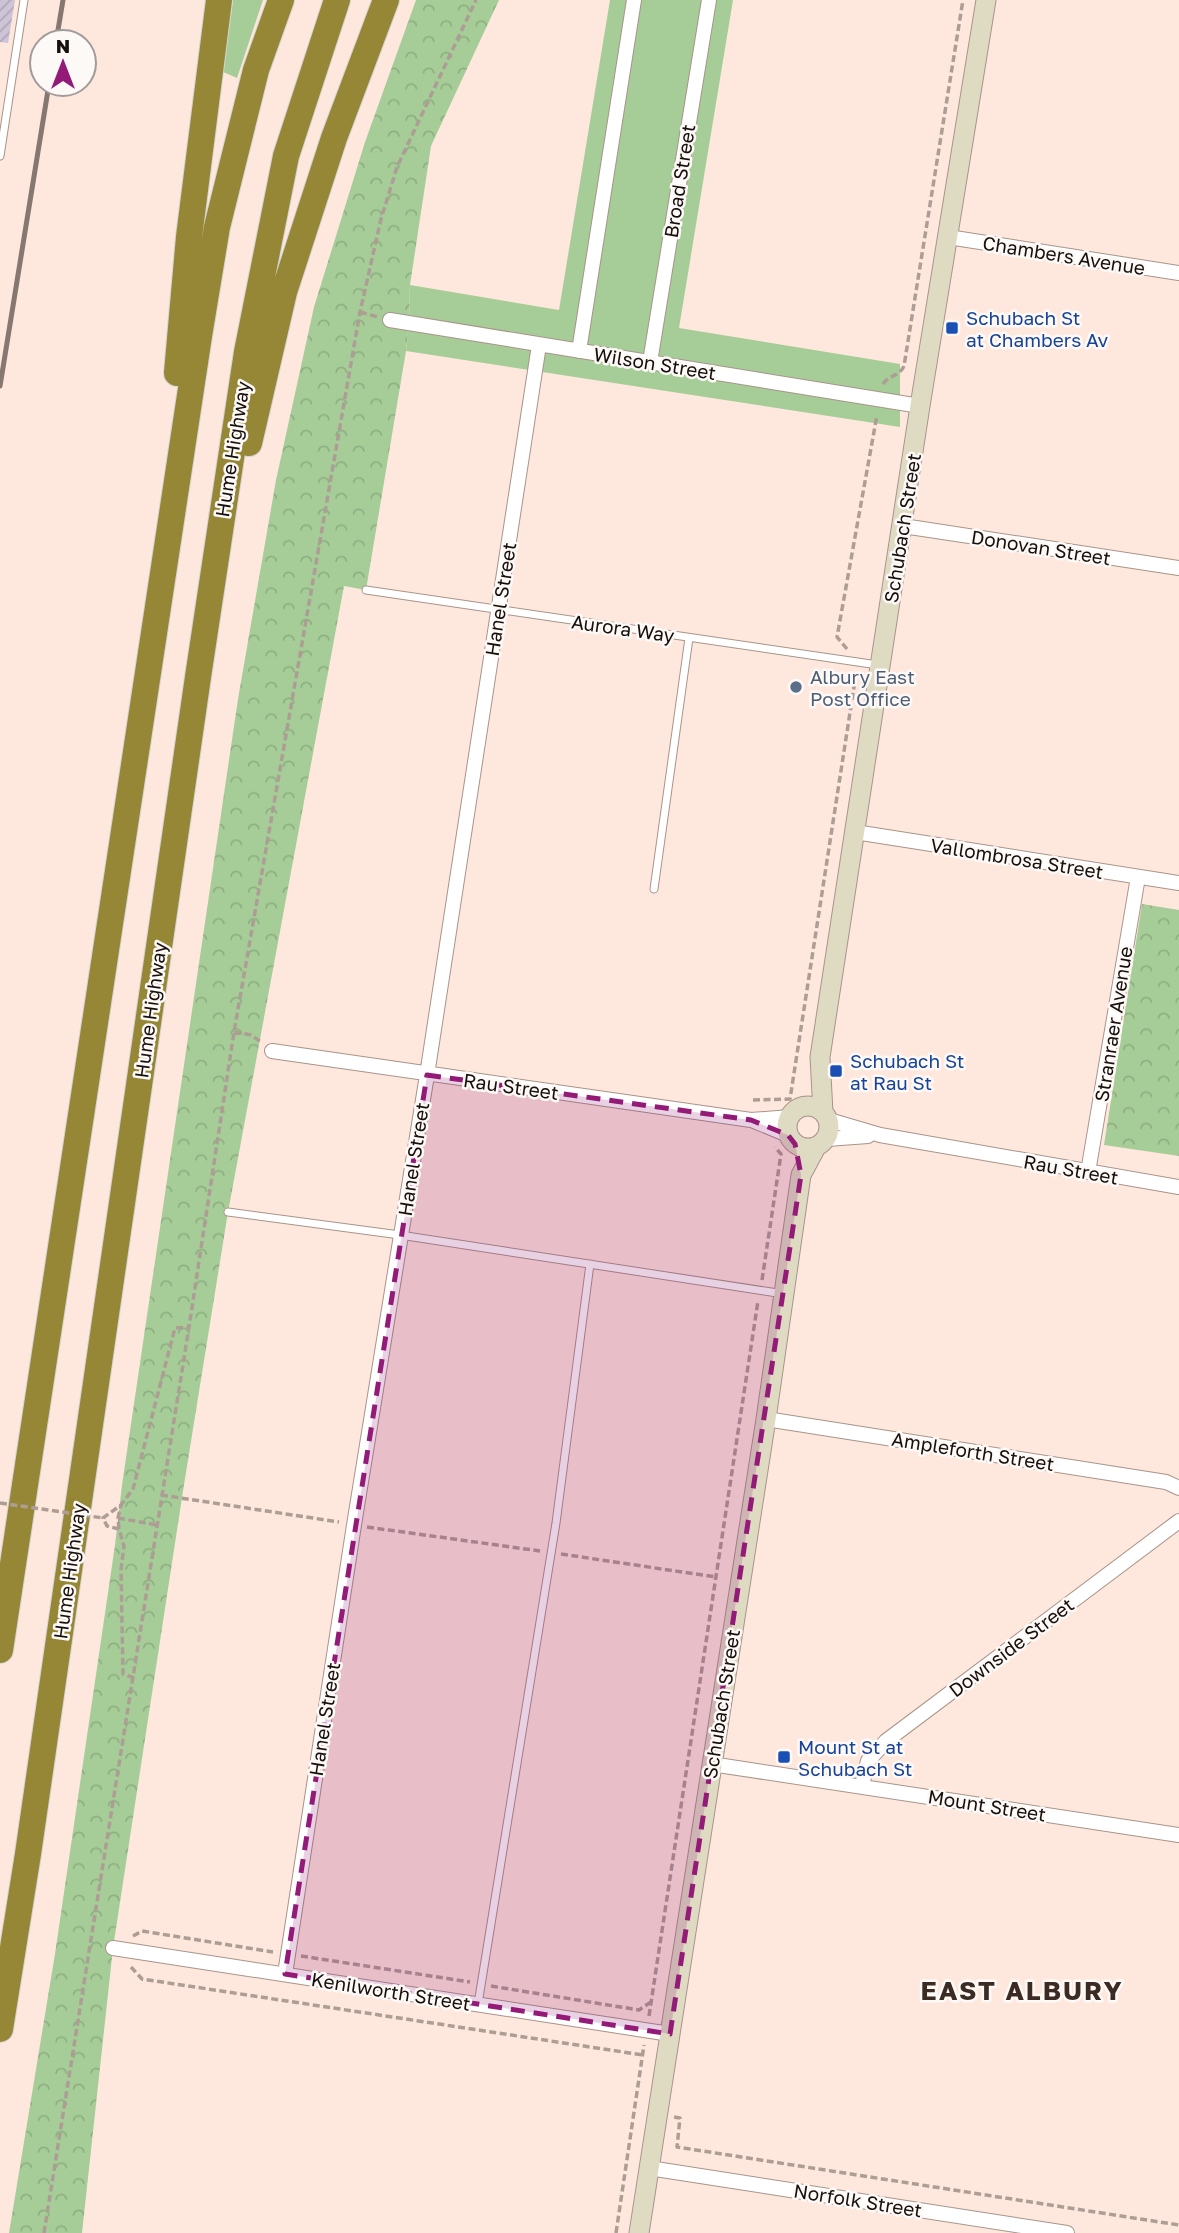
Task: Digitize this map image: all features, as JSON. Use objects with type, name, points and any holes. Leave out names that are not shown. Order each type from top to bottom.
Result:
[{"type":"highway","points":[[150,667],[189,237],[219,0]]},
{"type":"highway","points":[[0,1650],[199,335],[218,227],[256,70],[281,0]]},
{"type":"highway","name":"Hume Highway","points":[[0,2029],[30,1840],[247,352],[286,156],[337,0]]},
{"type":"highway","points":[[210,596],[250,442],[284,292],[334,138],[386,0]]},
{"type":"street","points":[[579,351],[634,0]]},
{"type":"street","name":"Broad Street","points":[[650,362],[709,0]]},
{"type":"street","name":"Schubach Street","points":[[639,2233],[766,1419],[801,1175],[824,1129],[820,1057],[920,406],[986,0]]},
{"type":"street","name":"Chambers Avenue","points":[[948,237],[1179,273]]},
{"type":"street","name":"Wilson Street","points":[[390,320],[920,406]]},
{"type":"street","name":"Hanel Street","points":[[285,1974],[539,345]]},
{"type":"street","name":"Donovan Street","points":[[903,526],[1179,568]]},
{"type":"street","name":"Vallombrosa Street","points":[[855,832],[1179,883]]},
{"type":"street","name":"Stranraer Avenue","points":[[1088,1172],[1138,877]]},
{"type":"street","name":"Rau Street","points":[[272,1051],[751,1120],[789,1130]]},
{"type":"street","name":"Schubach Street","points":[[801,1175],[789,1130],[820,1057]]},
{"type":"street","points":[[808,1105],[824,1129],[805,1149],[789,1130],[808,1105]]},
{"type":"street","name":"Rau Street","points":[[824,1129],[880,1135],[1179,1187]]},
{"type":"street","name":"Ampleforth Street","points":[[766,1419],[1166,1482],[1179,1488]]},
{"type":"street","name":"Downside Street","points":[[862,1786],[868,1761],[886,1741],[1179,1521]]},
{"type":"street","name":"Mount Street","points":[[711,1764],[1179,1835]]},
{"type":"street","name":"Kenilworth Street","points":[[113,1948],[670,2034]]},
{"type":"street","name":"Norfolk Street","points":[[649,2168],[1067,2233]]},
{"type":"lane","points":[[0,156],[24,0]]},
{"type":"lane","name":"Aurora Way","points":[[366,590],[880,666]]},
{"type":"lane","points":[[654,889],[689,638]]},
{"type":"lane","points":[[228,1212],[400,1235],[784,1294]]},
{"type":"lane","points":[[478,2005],[556,1522],[590,1264]]},
{"type":"path","points":[[44,2233],[190,1327],[234,1032],[360,312],[397,167],[475,0]]},
{"type":"path","points":[[753,1100],[790,1099],[858,662],[837,637],[884,382],[898,374],[904,366],[963,0]]},
{"type":"path","points":[[234,1032],[251,1035],[272,1051]]},
{"type":"path","points":[[615,2233],[781,1154],[789,1130]]},
{"type":"path","points":[[0,1503],[103,1518],[121,1505],[133,1489],[175,1328],[190,1327]]},
{"type":"path","points":[[121,1505],[118,1518],[124,1546],[121,1570],[123,1674],[134,1678]]},
{"type":"path","points":[[103,1518],[107,1526],[119,1529]]},
{"type":"path","points":[[118,1518],[157,1525]]},
{"type":"path","points":[[550,1552],[717,1577]]},
{"type":"path","points":[[634,2112],[680,2118],[677,2147],[1179,2224]]},
{"type":"highlighted area","points":[[427,1075],[751,1120],[788,1135],[795,1144],[801,1175],[670,2034],[285,1974]]},
{"type":"green space","points":[[233,0],[263,0],[237,78],[223,72]]},
{"type":"green space","points":[[416,0],[499,0],[431,146],[410,285],[406,351],[366,590],[344,586],[228,1212],[183,1491],[113,1948],[82,2233],[9,2233],[55,1954],[238,699],[276,480],[314,307],[365,142]]},
{"type":"green space","points":[[610,0],[733,0],[679,328],[900,364],[900,427],[406,351],[410,285],[559,310]]},
{"type":"green space","points":[[1142,904],[1179,910],[1179,1156],[1104,1145]]},
{"type":"building","points":[[0,0],[15,0],[8,43],[0,42]]},
{"type":"railway","points":[[58,28],[63,0]]},
{"type":"railway","points":[[0,386],[47,98]]},
{"type":"place","name":"Schubach St at Chambers Av","points":[[952,328]]},
{"type":"place","name":"Albury East Post Office","points":[[796,687]]},
{"type":"place","name":"Schubach St at Rau St","points":[[836,1071]]},
{"type":"place","name":"Mount St at Schubach St","points":[[784,1757]]},
{"type":"district","name":"EAST ALBURY","points":[[1022,1990]]}]
